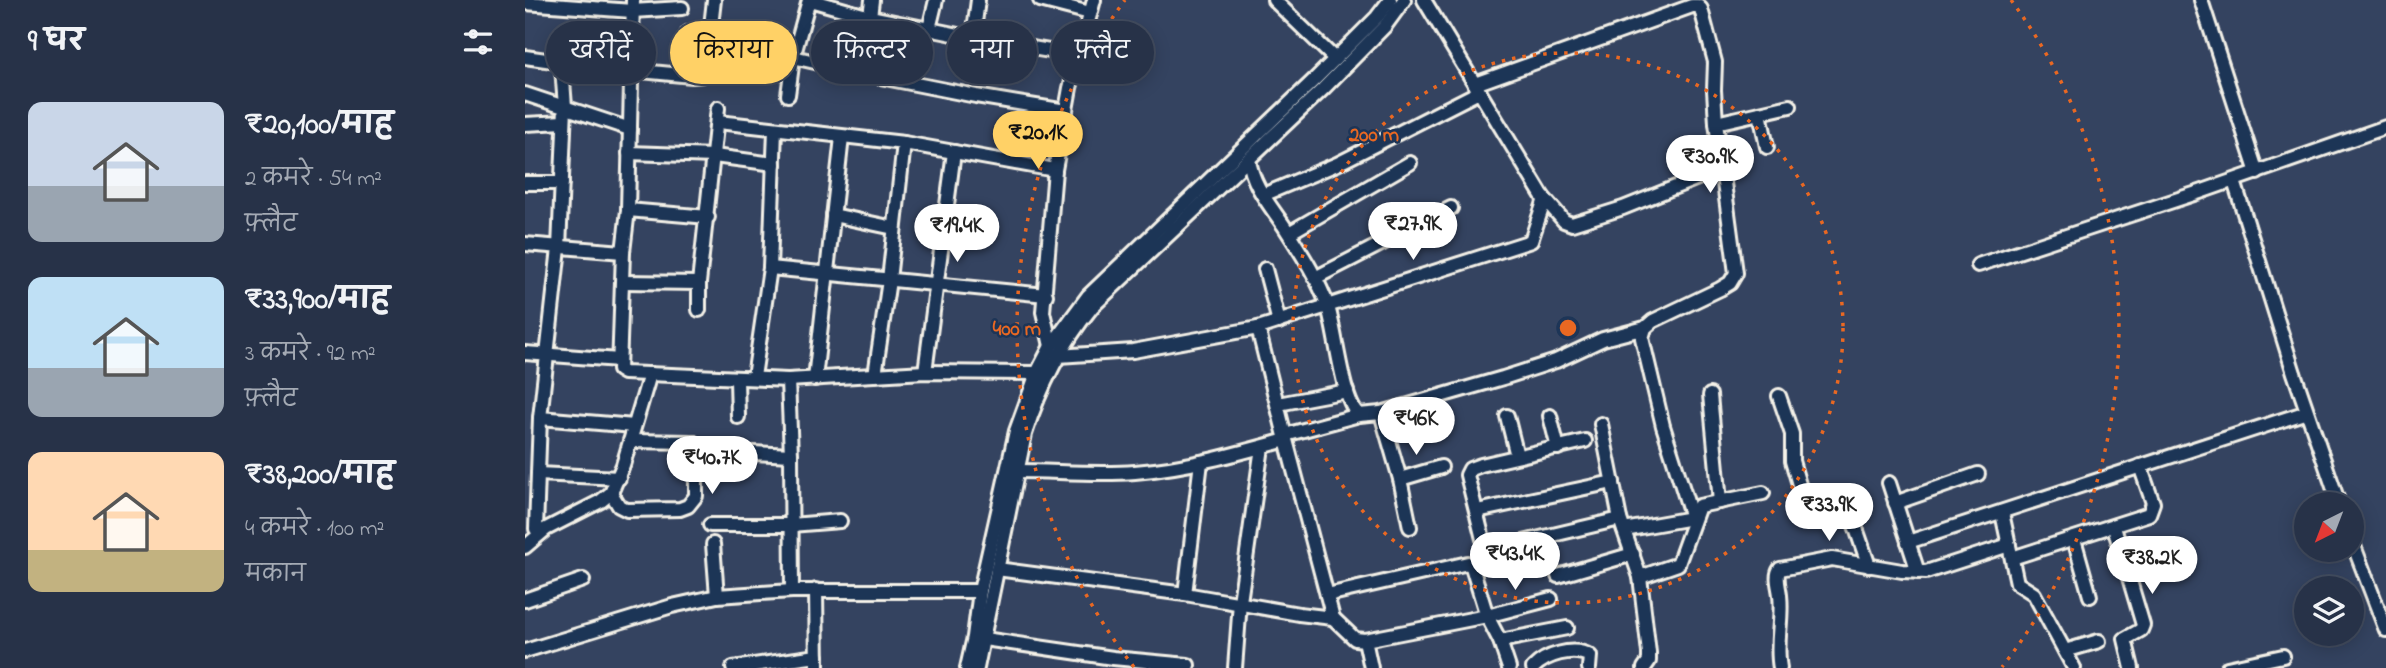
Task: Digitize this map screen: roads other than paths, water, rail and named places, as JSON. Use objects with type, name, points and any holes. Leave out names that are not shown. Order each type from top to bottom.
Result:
[{"type":"street","points":[[711,21],[714,0]]},
{"type":"street","points":[[797,44],[810,0],[890,21]]},
{"type":"street","points":[[870,17],[872,0]]},
{"type":"street","points":[[931,21],[936,0]]},
{"type":"street","points":[[975,21],[978,0]]},
{"type":"street","points":[[1040,0],[1092,6]]},
{"type":"street","points":[[1274,0],[1335,59]]},
{"type":"street","points":[[967,668],[980,591],[1016,431],[1054,351],[1088,296],[1377,18],[1391,0]]},
{"type":"street","points":[[977,668],[1037,373],[1093,307],[1385,26],[1404,0]]},
{"type":"street","points":[[1424,0],[1543,197],[1564,221],[1572,224],[1615,211],[1723,167]]},
{"type":"street","points":[[2201,0],[2256,173]]},
{"type":"street","points":[[525,2],[682,8]]},
{"type":"street","points":[[1017,471],[1131,472],[1201,463],[1262,447],[1359,415],[1381,413],[1542,366],[1603,340],[1645,328],[1663,315],[1720,289],[1734,277],[1736,265],[1716,124],[1714,55],[1698,6],[1477,88],[1337,164],[1263,195]]},
{"type":"street","points":[[525,57],[559,64],[563,72],[565,107],[559,248],[540,418],[536,529],[525,547]]},
{"type":"street","points":[[797,59],[976,96],[1066,111]]},
{"type":"street","points":[[631,84],[628,210],[623,252],[618,368],[624,373],[788,380],[925,372],[1037,373]]},
{"type":"street","points":[[788,95],[789,84]]},
{"type":"street","points":[[1054,351],[1043,312],[1055,170],[1072,84]]},
{"type":"street","points":[[525,94],[630,129]]},
{"type":"street","points":[[1716,124],[1790,106]]},
{"type":"street","points":[[699,310],[699,283],[718,108]]},
{"type":"street","points":[[1760,113],[1767,147]]},
{"type":"street","points":[[525,124],[564,122]]},
{"type":"street","points":[[718,122],[904,143],[1055,170]]},
{"type":"street","points":[[1978,265],[2386,128]]},
{"type":"street","points":[[754,377],[771,268],[775,129]]},
{"type":"street","points":[[815,379],[842,136]]},
{"type":"street","points":[[875,376],[904,143]]},
{"type":"street","points":[[925,372],[954,152]]},
{"type":"street","points":[[629,153],[714,156],[774,164]]},
{"type":"street","points":[[1249,159],[1252,176],[1289,233],[1328,307],[1347,391],[1352,408],[1359,415]]},
{"type":"street","points":[[1289,233],[1410,163]]},
{"type":"street","points":[[2234,181],[2335,492]]},
{"type":"street","points":[[525,183],[562,183]]},
{"type":"street","points":[[1054,351],[1133,351],[1258,328],[1328,307],[1529,242],[1535,233],[1543,197]]},
{"type":"street","points":[[1315,278],[1451,208]]},
{"type":"street","points":[[628,210],[708,217]]},
{"type":"street","points":[[833,215],[894,228]]},
{"type":"street","points":[[525,244],[623,252]]},
{"type":"street","points":[[771,268],[1046,295]]},
{"type":"street","points":[[1265,269],[1279,322]]},
{"type":"street","points":[[623,282],[699,283]]},
{"type":"street","points":[[1258,328],[1333,618],[1350,636],[1365,640],[1487,616],[1551,599]]},
{"type":"street","points":[[1645,328],[1642,338],[1650,376],[1692,520]]},
{"type":"street","points":[[525,353],[619,360]]},
{"type":"street","points":[[536,529],[601,501],[611,493],[619,478],[650,374]]},
{"type":"street","points":[[737,379],[738,417]]},
{"type":"street","points":[[788,380],[792,455],[792,591]]},
{"type":"street","points":[[1278,404],[1347,391]]},
{"type":"street","points":[[1710,395],[1720,502]]},
{"type":"street","points":[[1779,396],[1792,433],[1792,461],[1805,508],[1811,513],[1844,505],[1849,508],[1869,566]]},
{"type":"street","points":[[1908,542],[2307,412]]},
{"type":"street","points":[[1381,413],[1410,527]]},
{"type":"street","points":[[1507,416],[1517,456]]},
{"type":"street","points":[[1551,416],[1558,447]]},
{"type":"street","points":[[540,418],[634,426]]},
{"type":"street","points":[[1601,424],[1622,524],[1640,577],[1649,653],[1649,661],[1644,668]]},
{"type":"street","points":[[1585,441],[1481,465],[1468,471],[1485,542],[1495,548],[1622,524],[1692,520]]},
{"type":"street","points":[[611,493],[618,506],[627,510],[680,509],[688,506],[696,495],[695,446],[689,442],[630,442]]},
{"type":"street","points":[[1235,668],[1240,603],[1262,447]]},
{"type":"street","points":[[696,450],[792,455]]},
{"type":"street","points":[[1185,594],[1201,463]]},
{"type":"street","points":[[2012,558],[2114,527],[2152,511],[2153,503],[2140,466]]},
{"type":"street","points":[[1399,479],[1441,467]]},
{"type":"street","points":[[538,474],[619,478]]},
{"type":"street","points":[[1895,503],[1978,474]]},
{"type":"street","points":[[1477,511],[1613,482]]},
{"type":"street","points":[[1889,483],[1918,572]]},
{"type":"street","points":[[1640,577],[1678,564],[1699,506],[1763,493]]},
{"type":"street","points":[[2001,513],[2018,583],[2034,594],[2074,668]]},
{"type":"street","points":[[710,524],[792,525],[840,521]]},
{"type":"street","points":[[2114,527],[2143,625],[2141,630],[2125,639],[2132,668]]},
{"type":"street","points":[[2074,539],[2090,596]]},
{"type":"street","points":[[713,544],[717,596]]},
{"type":"street","points":[[1780,668],[1777,643],[1780,613],[1778,570],[1832,559],[1918,572],[1932,571],[2009,545]]},
{"type":"street","points":[[1557,576],[1633,554]]},
{"type":"street","points":[[1327,595],[1466,562],[1472,566],[1487,616],[1500,641],[1509,668]]},
{"type":"street","points":[[2360,562],[2386,630]]},
{"type":"street","points":[[997,569],[1185,594],[1333,618]]},
{"type":"street","points":[[525,600],[583,580]]},
{"type":"street","points":[[525,651],[672,606],[717,596],[816,590],[980,591]]},
{"type":"street","points":[[733,668],[817,662],[816,590]]},
{"type":"street","points":[[1500,641],[1567,628]]},
{"type":"street","points":[[984,639],[1188,666]]},
{"type":"street","points":[[1365,640],[1371,668]]},
{"type":"street","points":[[2065,651],[2099,641]]},
{"type":"street","points":[[1533,668],[1539,662],[1556,655],[1582,653],[1590,656],[1589,668]]},
{"type":"street","points":[[2227,668],[2283,656]]}]
